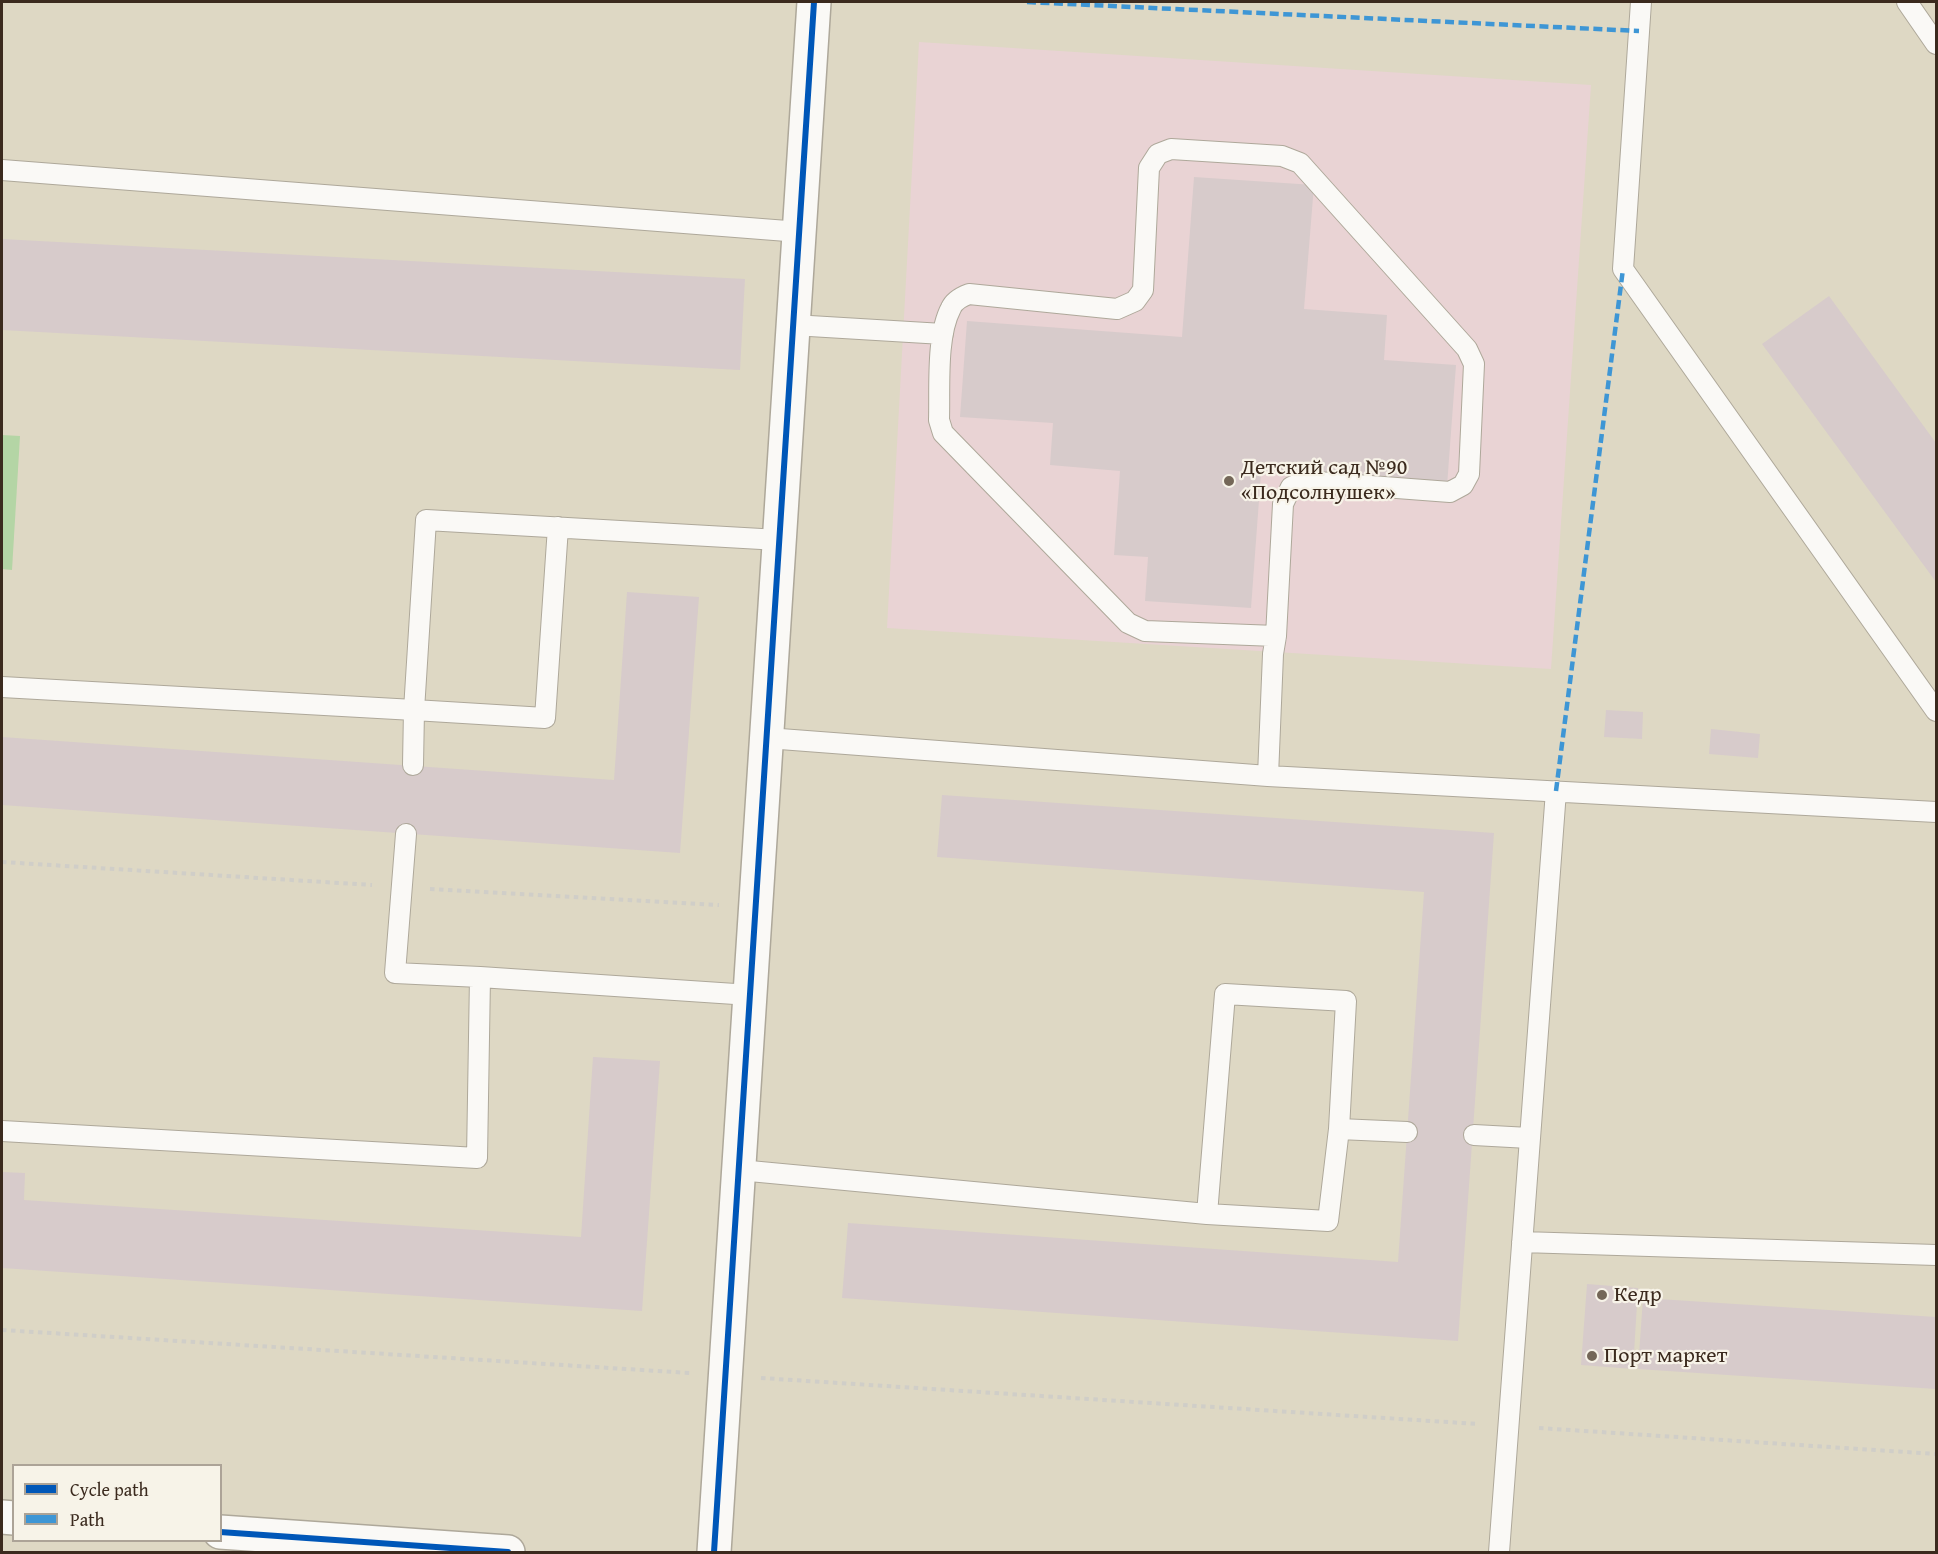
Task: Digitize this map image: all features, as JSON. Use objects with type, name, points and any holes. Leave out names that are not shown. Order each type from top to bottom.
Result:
[{"type":"street","points":[[714,1552],[814,2]]},
{"type":"street","points":[[222,1532],[508,1552]]},
{"type":"lane","points":[[1641,2],[1623,269],[1936,711]]},
{"type":"lane","points":[[1907,2],[1936,44]]},
{"type":"lane","points":[[1268,776],[1276,636],[1283,504],[1291,487],[1304,481],[1450,492],[1463,485],[1469,474],[1474,364],[1467,348],[1300,163],[1282,156],[1171,149],[1158,154],[1149,168],[1143,290],[1135,301],[1117,309],[969,294],[959,298],[951,308],[943,334],[939,420],[943,433],[1128,623],[1145,631],[1276,636]]},
{"type":"lane","points":[[2,170],[800,232]]},
{"type":"lane","points":[[793,325],[943,334]]},
{"type":"lane","points":[[413,765],[414,710],[426,520],[780,540]]},
{"type":"lane","points":[[2,687],[545,718],[558,527]]},
{"type":"lane","points":[[767,738],[1268,776],[1936,812]]},
{"type":"lane","points":[[1499,1552],[1556,791]]},
{"type":"lane","points":[[406,834],[395,973],[750,995]]},
{"type":"lane","points":[[2,1131],[477,1158],[480,977]]},
{"type":"lane","points":[[739,1170],[1207,1214],[1328,1221],[1339,1129],[1346,1001],[1225,994],[1207,1214]]},
{"type":"lane","points":[[1339,1129],[1407,1132]]},
{"type":"lane","points":[[1474,1135],[1529,1138]]},
{"type":"lane","points":[[1522,1242],[1936,1255]]},
{"type":"path","points":[[2,1329],[1936,1454]]},
{"type":"shaded area","name":"Детский сад №90 «Подсолнушек»","points":[[919,42],[1591,85],[1551,669],[887,628]]},
{"type":"green space","points":[[2,435],[20,436],[12,570],[2,569]]},
{"type":"building","points":[[1194,177],[1314,185],[1304,309],[1387,315],[1384,360],[1456,365],[1447,486],[1261,473],[1251,608],[1145,601],[1148,557],[1114,555],[1120,471],[1050,465],[1053,423],[960,417],[967,321],[1182,337]]},
{"type":"building","points":[[2,239],[745,279],[740,370],[2,330]]},
{"type":"building","points":[[1829,296],[1936,443],[1936,582],[1762,344]]},
{"type":"building","points":[[627,592],[699,597],[680,853],[2,805],[2,737],[614,780]]},
{"type":"building","points":[[1606,710],[1643,712],[1642,739],[1604,737]]},
{"type":"building","points":[[1711,729],[1760,734],[1758,758],[1709,754]]},
{"type":"building","points":[[942,795],[1494,833],[1458,1341],[842,1298],[848,1223],[1398,1262],[1424,892],[937,857]]},
{"type":"building","points":[[593,1057],[660,1061],[642,1311],[2,1268],[2,1172],[25,1173],[24,1200],[581,1237]]},
{"type":"building","points":[[1587,1284],[1638,1288],[1633,1369],[1581,1365]]},
{"type":"building","points":[[1643,1298],[1936,1317],[1936,1389],[1638,1369]]},
{"type":"marked path","points":[[1027,2],[1639,31]]},
{"type":"marked path","points":[[1556,791],[1623,269]]},
{"type":"cycle path","points":[[714,1552],[814,2]]},
{"type":"cycle path","points":[[222,1532],[508,1552]]},
{"type":"place","name":"Детский сад №90 «Подсолнушек»","points":[[1229,481]]},
{"type":"place","name":"Кедр","points":[[1602,1295]]},
{"type":"place","name":"Порт маркет","points":[[1592,1356]]}]
